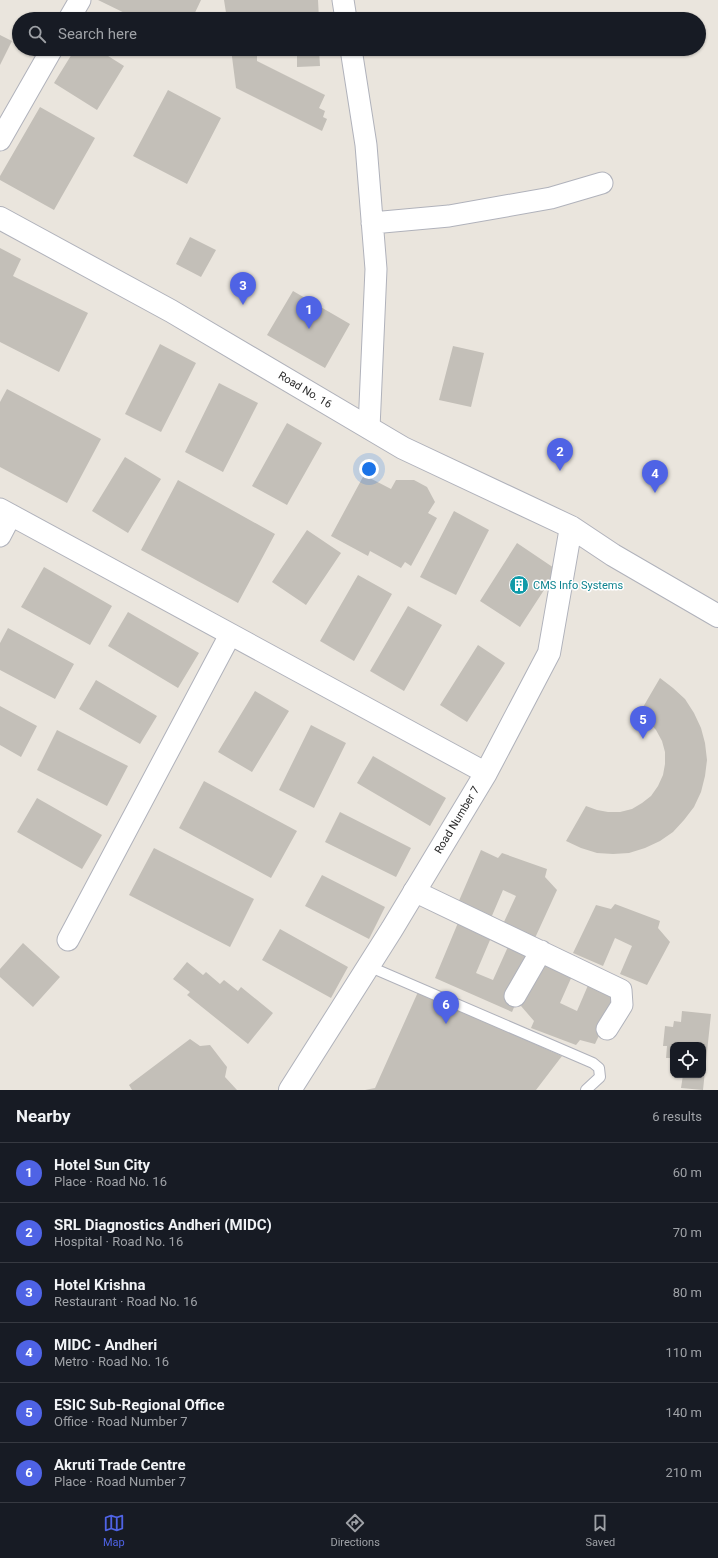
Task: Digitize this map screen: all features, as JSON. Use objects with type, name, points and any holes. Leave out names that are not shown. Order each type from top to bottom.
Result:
[{"type":"street","points":[[73,12],[80,0]]},
{"type":"street","points":[[343,0],[345,12]]},
{"type":"street","points":[[0,140],[48,56]]},
{"type":"street","points":[[352,56],[366,145],[376,269],[369,428]]},
{"type":"street","points":[[372,223],[449,216],[544,199],[602,183]]},
{"type":"street","name":"Road No. 16","points":[[0,218],[171,311],[403,448],[571,527],[613,555],[717,615]]},
{"type":"street","points":[[0,536],[6,512],[486,773]]},
{"type":"street","name":"Road Number 7","points":[[290,1090],[486,773],[549,653],[571,527]]},
{"type":"street","points":[[68,940],[230,635]]},
{"type":"street","points":[[414,891],[621,990],[622,1005],[607,1029]]},
{"type":"street","points":[[515,996],[541,951]]},
{"type":"lane","points":[[368,966],[593,1063],[599,1068],[600,1077],[586,1090]]},
{"type":"building","points":[[98,0],[201,0],[195,12],[123,12]]},
{"type":"building","points":[[224,0],[318,0],[319,12],[226,12]]},
{"type":"building","points":[[0,35],[12,41],[0,65]]},
{"type":"building","points":[[71,56],[108,56],[124,66],[97,110],[54,83]]},
{"type":"building","points":[[232,56],[257,56],[257,61],[325,95],[319,108],[325,111],[323,117],[327,119],[322,131],[236,88]]},
{"type":"building","points":[[297,56],[319,56],[320,66],[297,67]]},
{"type":"building","points":[[168,90],[221,118],[187,184],[133,156]]},
{"type":"building","points":[[40,107],[95,138],[54,210],[0,180],[0,176]]},
{"type":"building","points":[[190,237],[216,250],[201,277],[176,264]]},
{"type":"building","points":[[0,248],[21,259],[13,276],[88,313],[59,372],[0,342]]},
{"type":"building","points":[[293,291],[350,324],[325,368],[267,335]]},
{"type":"building","points":[[160,344],[196,363],[161,432],[125,414]]},
{"type":"building","points":[[453,346],[484,353],[471,407],[439,400]]},
{"type":"building","points":[[219,383],[258,403],[223,472],[185,452]]},
{"type":"building","points":[[7,389],[101,439],[67,503],[0,467],[0,402]]},
{"type":"building","points":[[287,423],[322,443],[287,505],[252,486]]},
{"type":"building","points":[[125,457],[161,479],[128,533],[92,511]]},
{"type":"building","points":[[364,475],[391,489],[396,480],[414,480],[427,487],[435,502],[428,513],[437,518],[411,566],[405,562],[401,568],[370,551],[368,556],[331,536]]},
{"type":"building","points":[[178,480],[275,534],[238,603],[141,550]]},
{"type":"building","points":[[454,511],[489,530],[456,595],[420,577]]},
{"type":"building","points":[[307,530],[341,553],[306,605],[272,582]]},
{"type":"building","name":"CMS Info Systems","points":[[517,543],[557,570],[520,627],[480,601]]},
{"type":"building","points":[[44,567],[112,606],[90,645],[21,607]]},
{"type":"building","points":[[358,575],[392,594],[354,661],[320,641]]},
{"type":"building","points":[[408,606],[442,625],[404,691],[370,671]]},
{"type":"building","points":[[128,612],[199,653],[178,688],[108,646]]},
{"type":"building","points":[[8,628],[74,664],[55,699],[0,670],[0,643]]},
{"type":"building","points":[[478,645],[505,663],[467,722],[440,705]]},
{"type":"building","points":[[660,678],[685,699],[701,728],[705,743],[707,760],[705,776],[701,792],[694,807],[673,832],[660,841],[629,853],[597,853],[566,841],[586,806],[608,812],[620,812],[632,809],[651,796],[658,786],[663,775],[665,752],[662,741],[656,730],[639,714]]},
{"type":"building","points":[[96,680],[157,716],[140,744],[79,709]]},
{"type":"building","points":[[255,691],[289,711],[252,772],[218,752]]},
{"type":"building","points":[[0,706],[37,726],[21,757],[0,745]]},
{"type":"building","points":[[311,725],[346,743],[314,808],[279,790]]},
{"type":"building","points":[[57,730],[128,766],[107,806],[37,770]]},
{"type":"building","points":[[373,756],[446,798],[430,826],[357,783]]},
{"type":"building","points":[[204,781],[297,831],[271,878],[179,828]]},
{"type":"building","points":[[37,798],[102,835],[82,869],[17,832]]},
{"type":"building","points":[[340,812],[411,848],[396,877],[325,842]]},
{"type":"building","points":[[154,848],[254,899],[230,947],[129,895]]},
{"type":"building","points":[[481,850],[498,858],[502,853],[547,869],[545,877],[557,890],[535,938],[503,924],[516,896],[503,890],[491,918],[458,903]]},
{"type":"building","points":[[322,875],[385,907],[369,939],[305,906]]},
{"type":"building","points":[[615,904],[660,921],[658,928],[670,942],[647,985],[620,974],[632,946],[615,938],[603,966],[573,953],[596,905],[611,909]]},
{"type":"building","points":[[460,918],[493,933],[476,973],[493,980],[511,940],[538,952],[512,1012],[435,978]]},
{"type":"building","points":[[280,929],[348,967],[331,998],[262,960]]},
{"type":"building","points":[[23,943],[60,977],[33,1007],[0,977],[0,969]]},
{"type":"building","points":[[187,962],[203,975],[206,972],[220,984],[224,980],[238,991],[241,987],[273,1013],[248,1044],[187,995],[190,992],[173,979]]},
{"type":"building","points":[[544,963],[572,976],[560,1003],[577,1011],[589,983],[618,996],[595,1044],[580,1040],[576,1045],[531,1028],[534,1021],[521,1006]]},
{"type":"building","points":[[418,992],[562,1056],[536,1090],[365,1090],[375,1088]]},
{"type":"building","points":[[682,1011],[711,1014],[706,1062],[706,1042],[670,1042],[670,1058],[666,1058],[667,1046],[663,1046],[665,1026],[673,1027],[674,1021],[681,1022]]},
{"type":"building","points":[[190,1039],[200,1046],[210,1045],[227,1067],[225,1077],[237,1090],[132,1090],[129,1085]]},
{"type":"building","points":[[683,1078],[704,1078],[703,1090],[681,1088]]},
{"type":"place","name":"Hotel Krishna","points":[[243,305]]},
{"type":"place","name":"Hotel Sun City","points":[[309,329]]},
{"type":"place","name":"SRL Diagnostics Andheri (MIDC)","points":[[560,471]]},
{"type":"place","name":"MIDC - Andheri","points":[[655,493]]},
{"type":"place","name":"CMS Info Systems","points":[[519,585]]},
{"type":"place","name":"ESIC Sub-Regional Office","points":[[643,739]]},
{"type":"place","name":"Akruti Trade Centre","points":[[446,1024]]}]
